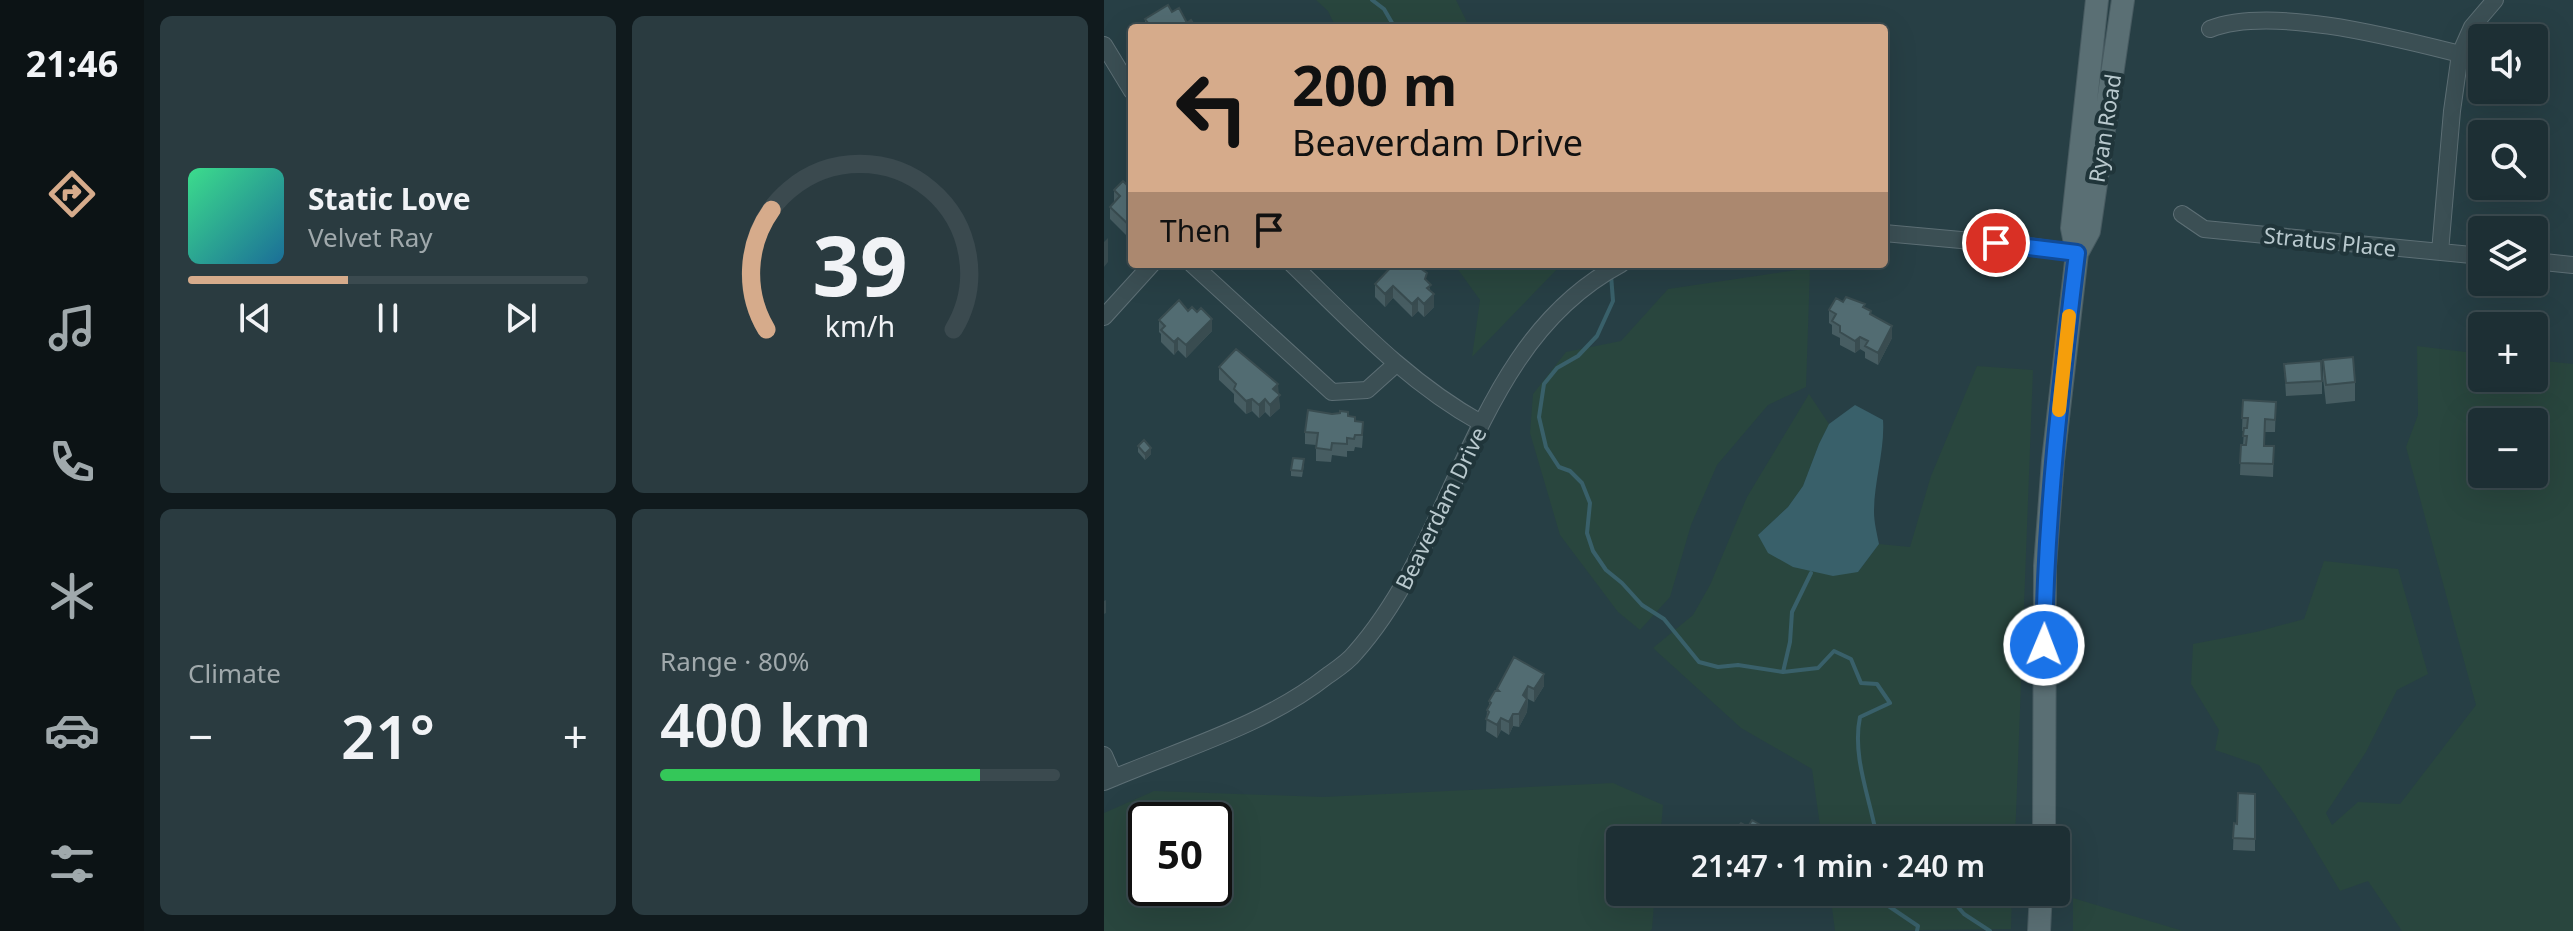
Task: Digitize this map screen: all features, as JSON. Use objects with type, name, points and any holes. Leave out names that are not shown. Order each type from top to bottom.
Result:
[{"type":"main road","name":"Ryan Road","points":[[2044,826],[2045,566],[2053,461],[2077,253],[2072,228],[2097,0]]},
{"type":"main road","name":"Ryan Road","points":[[2077,253],[2089,231],[2123,0]]},
{"type":"main road","points":[[2039,931],[2040,906]]},
{"type":"street","points":[[2440,252],[2460,54],[2472,27],[2495,0]]},
{"type":"street","points":[[2210,29],[2228,22],[2254,20],[2299,23],[2388,36],[2460,54]]},
{"type":"street","points":[[1104,45],[1128,84]]},
{"type":"street","name":"Stratus Place","points":[[2182,214],[2204,229],[2468,255]]},
{"type":"street","points":[[1888,233],[2077,253]]},
{"type":"street","points":[[2548,262],[2573,265]]},
{"type":"street","points":[[1104,317],[1148,268]]},
{"type":"street","points":[[1196,268],[1332,392],[1367,390],[1396,364]]},
{"type":"street","points":[[1296,268],[1396,364],[1434,395],[1481,423]]},
{"type":"street","name":"Beaverdam Drive","points":[[1109,780],[1272,712],[1310,690],[1353,656],[1389,610],[1417,561],[1481,423],[1533,338],[1575,294],[1613,268]]},
{"type":"street","points":[[1104,755],[1109,780]]},
{"type":"green space","points":[[1316,0],[1456,0],[1468,24],[1334,24],[1328,11]]},
{"type":"green space","points":[[1457,268],[1558,268],[1472,357],[1480,300]]},
{"type":"green space","points":[[1810,268],[1806,387],[1768,405],[1717,465],[1691,525],[1670,597],[1640,630],[1618,612],[1560,535],[1530,433],[1533,394],[1566,352],[1621,341],[1668,289]]},
{"type":"green space","points":[[2417,346],[2468,352],[2468,392],[2548,392],[2548,361],[2573,364],[2573,931],[2402,931],[2368,881],[2340,891],[2295,815],[2259,765],[2215,750],[2219,730],[2191,684],[2193,644],[2304,619],[2324,561],[2398,569],[2428,674],[2397,690],[2366,752],[2326,813],[2332,825],[2358,802],[2400,804],[2476,705],[2406,447],[2418,415]]},
{"type":"green space","points":[[1977,366],[2033,370],[2016,826],[1820,826],[1812,769],[1741,728],[1653,648],[1693,615],[1710,585],[1747,497],[1809,394],[1829,424],[1803,486],[1788,507],[1758,535],[1858,572],[1879,544],[1910,547],[1931,476]]},
{"type":"green space","points":[[1613,783],[1663,805],[1661,826],[1606,826],[1606,906],[1654,906],[1652,929],[1104,931],[1104,813],[1128,802],[1128,906],[1232,906],[1232,802],[1129,802],[1154,791],[1323,797]]},
{"type":"green space","points":[[2073,898],[2183,931],[2073,931]]},
{"type":"green space","points":[[1832,906],[2012,906],[2011,929],[1835,931]]},
{"type":"water","points":[[1855,405],[1883,420],[1874,512],[1879,544],[1858,572],[1833,576],[1793,567],[1768,553],[1758,535],[1788,507],[1803,486],[1829,424]]},
{"type":"building","points":[[1168,5],[1172,12],[1179,8],[1187,23],[1191,20],[1194,24],[1149,24],[1145,19]]},
{"type":"building","points":[[1123,181],[1128,186],[1128,224],[1110,207],[1120,196],[1114,190]]},
{"type":"building","points":[[1390,268],[1420,268],[1427,273],[1425,279],[1431,285],[1427,288],[1434,294],[1424,304],[1418,298],[1412,304],[1393,286],[1385,294],[1375,284]]},
{"type":"building","points":[[1846,297],[1865,304],[1863,307],[1871,311],[1870,314],[1892,326],[1878,353],[1865,346],[1868,341],[1860,337],[1855,341],[1840,332],[1840,326],[1832,321],[1836,314],[1829,310],[1836,298],[1843,302]]},
{"type":"building","points":[[1179,300],[1188,311],[1192,307],[1197,312],[1201,308],[1212,319],[1186,345],[1178,338],[1174,342],[1161,330],[1165,326],[1159,320]]},
{"type":"building","points":[[1236,349],[1278,384],[1273,389],[1280,395],[1270,405],[1265,399],[1259,405],[1252,399],[1246,401],[1234,389],[1236,384],[1219,367]]},
{"type":"building","points":[[2353,357],[2355,382],[2326,385],[2323,360]]},
{"type":"building","points":[[2321,361],[2322,381],[2286,383],[2284,364]]},
{"type":"building","points":[[2243,400],[2276,402],[2275,420],[2265,419],[2264,446],[2274,446],[2273,464],[2240,463],[2241,445],[2246,445],[2247,436],[2243,436],[2248,418],[2242,418]]},
{"type":"building","points":[[1308,410],[1332,414],[1348,412],[1348,416],[1355,417],[1355,421],[1363,422],[1362,435],[1347,438],[1347,444],[1332,443],[1331,450],[1316,448],[1318,433],[1305,432]]},
{"type":"building","points":[[1144,440],[1151,448],[1145,454],[1138,446]]},
{"type":"building","points":[[1293,458],[1304,459],[1302,471],[1291,470]]},
{"type":"building","points":[[1514,657],[1544,674],[1534,689],[1528,686],[1523,695],[1527,699],[1519,714],[1513,714],[1509,722],[1501,718],[1497,725],[1486,719],[1489,701],[1495,691],[1499,691],[1497,689]]},
{"type":"building","points":[[2238,793],[2255,794],[2255,839],[2233,838],[2234,823],[2237,824]]},
{"type":"building","points":[[1752,820],[1762,826],[1749,826]]},
{"type":"waterway","points":[[1372,0],[1384,9],[1393,24]]},
{"type":"waterway","points":[[1611,275],[1613,301],[1597,336],[1578,356],[1557,368],[1544,384],[1539,417],[1546,447],[1559,467],[1570,471],[1582,483],[1590,503],[1587,533],[1593,551],[1606,570],[1642,605],[1664,619],[1699,662],[1718,667],[1738,665],[1783,672],[1818,668],[1834,651],[1851,659],[1861,683],[1877,684],[1890,703],[1860,717],[1858,731],[1862,775],[1874,826]]},
{"type":"waterway","points":[[1783,672],[1790,642],[1792,612],[1811,573]]},
{"type":"waterway","points":[[1888,906],[1918,926],[1917,931]]},
{"type":"waterway","points":[[1957,906],[1990,931]]},
{"type":"slow traffic","points":[[2059,410],[2069,316]]},
{"type":"route","points":[[1996,243],[2077,253],[2053,461],[2045,566],[2044,645]]}]
